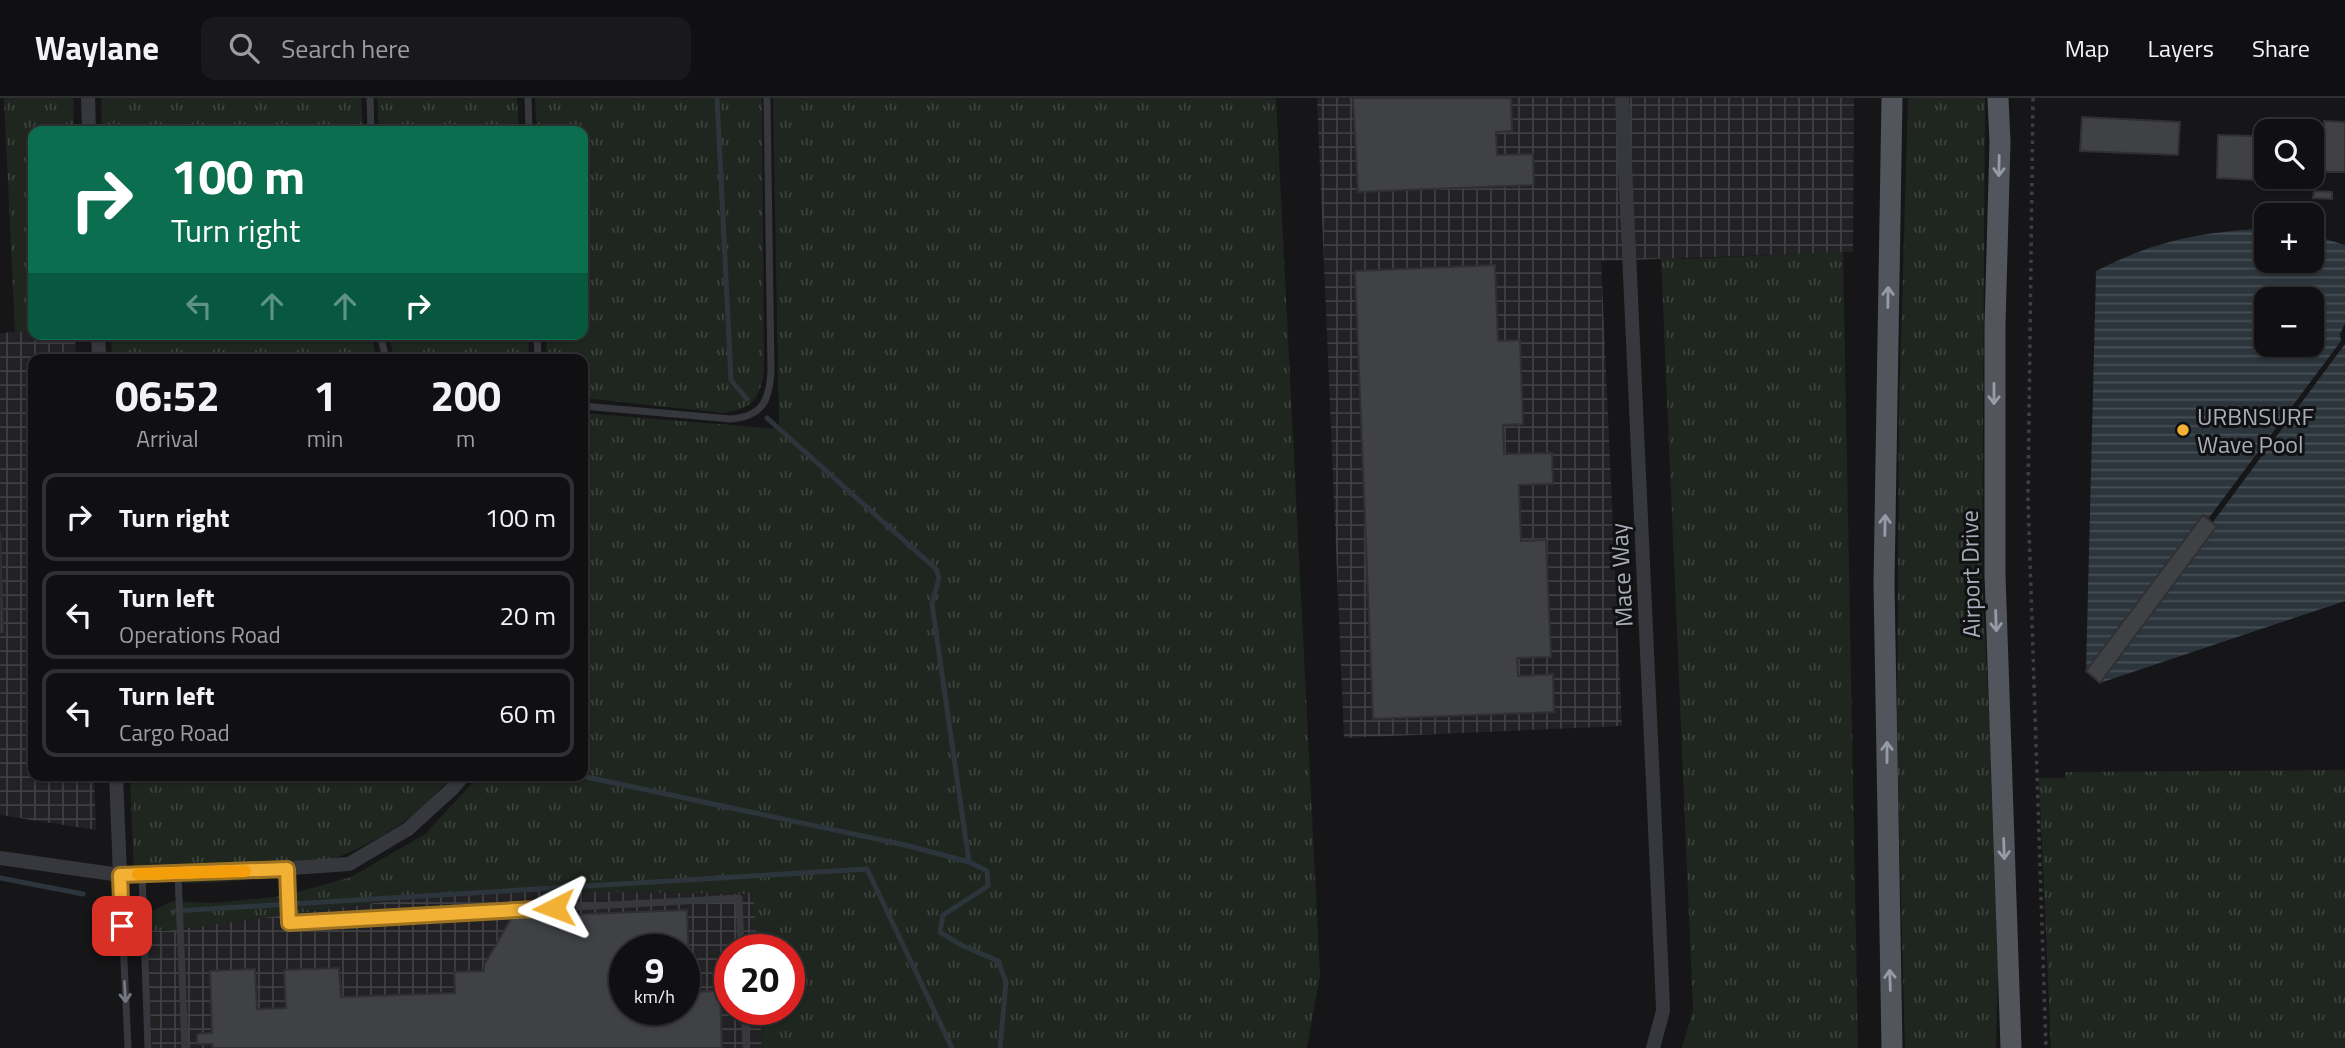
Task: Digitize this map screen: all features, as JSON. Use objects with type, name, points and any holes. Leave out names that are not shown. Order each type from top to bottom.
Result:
[{"type":"main road","points":[[1892,98],[1884,583],[1892,1048]]},
{"type":"main road","name":"Airport Drive","points":[[1998,98],[2000,142],[1995,338],[1995,575],[2011,1048]]},
{"type":"street","points":[[88,98],[89,126]]},
{"type":"street","name":"Mace Way","points":[[1622,98],[1663,1010],[1653,1048]]},
{"type":"street","points":[[116,781],[120,875]]},
{"type":"street","points":[[0,858],[120,875],[349,864],[408,829],[459,781]]},
{"type":"lane","points":[[370,98],[371,126]]},
{"type":"lane","points":[[528,98],[529,126]]},
{"type":"lane","points":[[588,406],[731,419],[746,418],[764,404],[771,373],[767,98]]},
{"type":"lane","points":[[287,869],[289,923],[739,898],[740,934]]},
{"type":"lane","points":[[177,873],[185,1048]]},
{"type":"lane","points":[[142,874],[148,1048]]},
{"type":"lane","points":[[120,875],[128,1048]]},
{"type":"lane","points":[[745,1025],[746,1048]]},
{"type":"path","points":[[2033,98],[2028,512],[2046,1048]]},
{"type":"shaded area","points":[[1317,98],[1854,98],[1853,252],[1601,261],[1622,726],[1344,738]]},
{"type":"shaded area","name":"URBNSURF Wave Pool","points":[[2254,230],[2254,273],[2324,273],[2324,239],[2345,245],[2345,323],[2340,334],[2341,341],[2208,519],[2203,516],[2086,671],[2096,271],[2136,253],[2194,236]]},
{"type":"shaded area","points":[[28,331],[28,340],[75,340],[76,354],[28,354],[28,781],[94,781],[96,830],[0,815],[0,333]]},
{"type":"shaded area","name":"URBNSURF Wave Pool","points":[[2345,344],[2345,601],[2100,683],[2217,526],[2213,522]]},
{"type":"shaded area","points":[[472,890],[754,894],[756,934],[714,934],[714,1025],[761,1025],[762,1048],[152,1048],[146,931],[165,931]]},
{"type":"green space","points":[[4,98],[73,98],[74,126],[28,126],[28,331],[15,332]]},
{"type":"green space","points":[[101,98],[361,98],[363,126],[102,126]]},
{"type":"green space","points":[[377,98],[517,98],[519,126],[379,126]]},
{"type":"green space","points":[[535,98],[762,98],[764,371],[757,396],[748,405],[724,413],[588,399],[588,354],[547,354],[546,340],[588,340],[588,126],[537,126]]},
{"type":"green space","points":[[773,98],[1276,98],[1320,975],[1307,1048],[762,1048],[761,1025],[805,1025],[805,934],[756,934],[753,894],[472,890],[165,931],[146,931],[150,912],[173,901],[213,903],[284,896],[351,877],[425,834],[474,781],[588,781],[588,413],[779,429]]},
{"type":"green space","points":[[1908,98],[1985,98],[1982,579],[1999,929],[1996,1048],[1905,1048],[1897,741],[1899,410]]},
{"type":"green space","points":[[1843,252],[1858,1048],[1682,1048],[1693,1010],[1661,257],[1682,259]]},
{"type":"green space","points":[[111,340],[373,340],[375,354],[112,354]]},
{"type":"green space","points":[[390,340],[528,340],[529,354],[394,354]]},
{"type":"green space","points":[[2345,770],[2345,1048],[2051,1048],[2039,778],[2065,778],[2065,772]]},
{"type":"green space","points":[[130,781],[448,781],[411,816],[386,833],[333,859],[305,868],[246,880],[217,882],[188,883],[134,877]]},
{"type":"building","points":[[1353,98],[1511,98],[1512,131],[1496,132],[1497,155],[1533,154],[1534,185],[1358,192]]},
{"type":"building","points":[[2082,117],[2180,122],[2178,155],[2080,151]]},
{"type":"building","points":[[2324,121],[2345,122],[2345,172],[2324,172]]},
{"type":"building","points":[[2218,135],[2254,136],[2254,180],[2217,178]]},
{"type":"building","points":[[2314,191],[2332,192],[2332,199],[2313,198]]},
{"type":"building","points":[[1495,265],[1498,341],[1520,340],[1523,424],[1503,425],[1504,454],[1552,453],[1553,484],[1519,485],[1521,541],[1546,540],[1551,657],[1517,658],[1518,676],[1553,674],[1554,712],[1373,719],[1355,271]]},
{"type":"building","points":[[2203,515],[2217,526],[2100,683],[2086,671]]},
{"type":"building","points":[[0,531],[3,632],[0,632]]},
{"type":"building","points":[[687,910],[688,934],[609,934],[609,1025],[700,1025],[700,992],[714,991],[714,1025],[721,1025],[722,1048],[213,1048],[212,1044],[197,1044],[197,1034],[212,1033],[210,971],[255,969],[257,1009],[286,1008],[284,970],[339,968],[341,997],[455,993],[454,972],[484,971],[484,965],[512,917]]},
{"type":"waterway","points":[[717,98],[731,380],[747,399]]},
{"type":"waterway","points":[[767,418],[936,569],[939,578],[932,604],[969,862],[987,871],[988,886],[943,915],[940,932],[961,945],[998,961],[1006,982],[1000,1048]]},
{"type":"waterway","points":[[588,777],[905,845],[969,862]]},
{"type":"waterway","points":[[175,911],[867,869],[952,1048]]},
{"type":"waterway","points":[[0,878],[83,894]]},
{"type":"slow traffic","points":[[138,874],[245,871]]},
{"type":"place","name":"URBNSURF Wave Pool","points":[[2183,430]]},
{"type":"route","points":[[122,926],[120,875],[287,869],[289,923],[554,908]]}]
